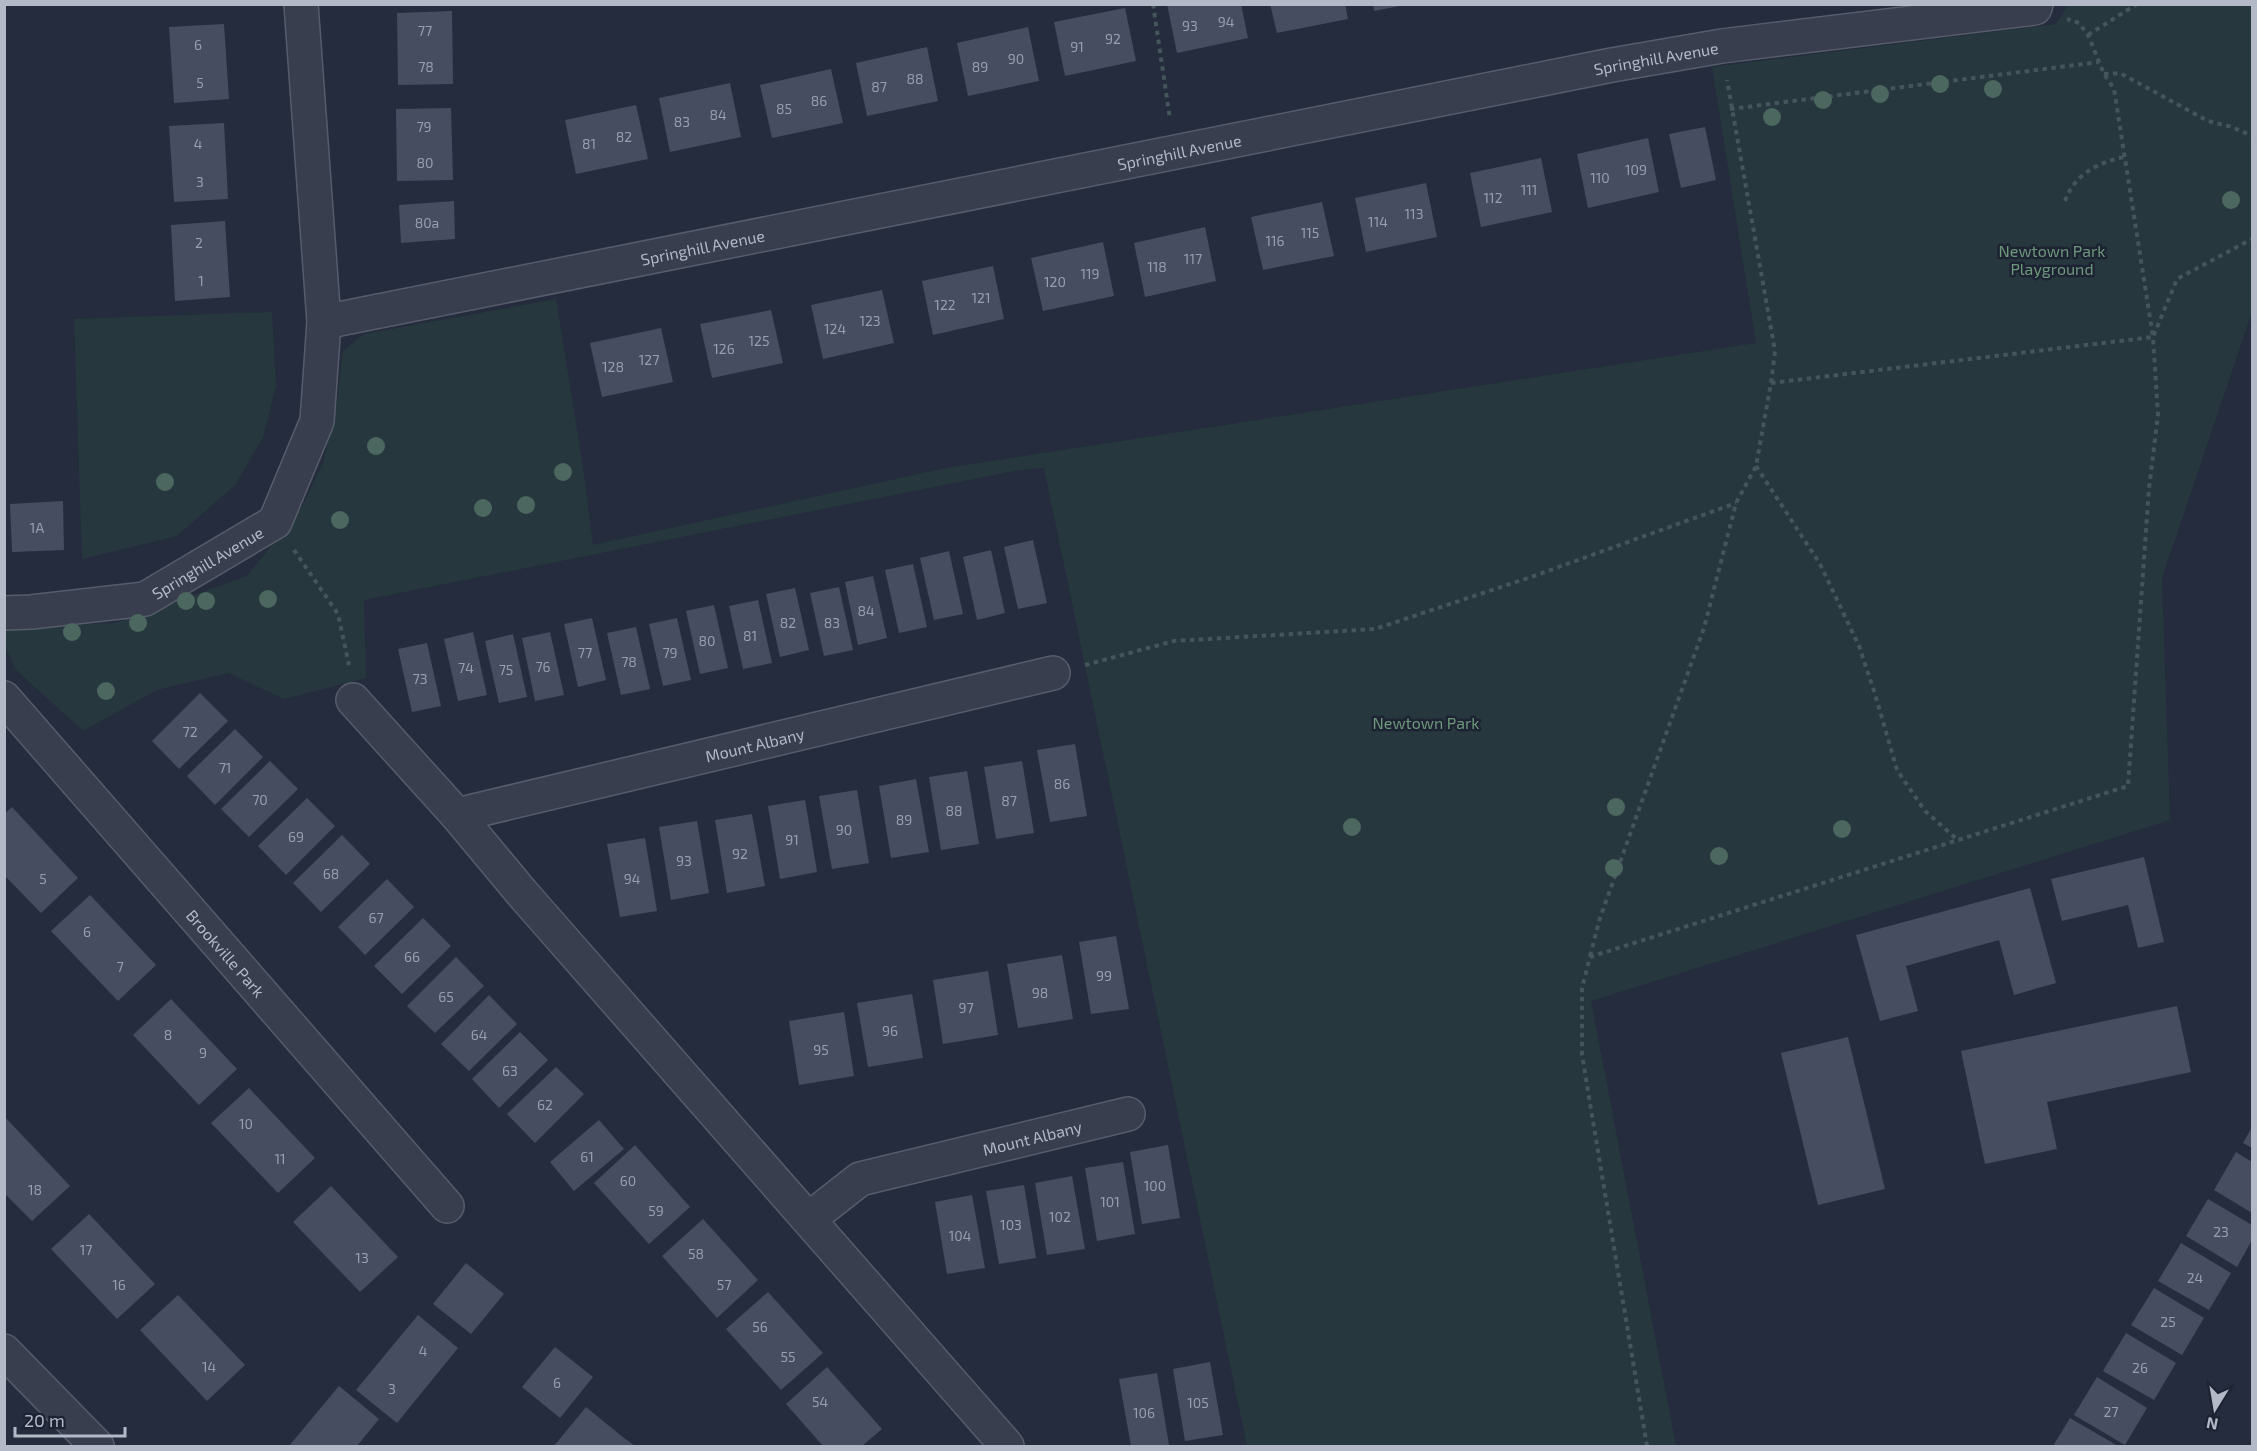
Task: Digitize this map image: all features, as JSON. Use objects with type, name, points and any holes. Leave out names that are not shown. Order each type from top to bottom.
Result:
[{"type":"street","name":"Springhill Avenue","points":[[4,613],[145,599],[275,522],[317,421],[324,322],[302,4]]},
{"type":"street","name":"Springhill Avenue","points":[[324,322],[1612,65],[1722,46],[2035,8],[2036,4]]},
{"type":"street","name":"Mount Albany","points":[[457,815],[1068,670]]},
{"type":"street","name":"Brookville Park","points":[[4,698],[447,1206]]},
{"type":"street","points":[[352,700],[457,815],[1007,1446]]},
{"type":"street","name":"Mount Albany","points":[[808,1220],[860,1179],[1128,1114]]},
{"type":"street","points":[[4,1351],[98,1446]]},
{"type":"path","points":[[1153,4],[1175,152]]},
{"type":"path","points":[[1590,957],[2128,786],[2149,488],[2158,415],[2153,337],[2114,89],[2104,74],[2088,35],[2137,4]]},
{"type":"path","points":[[1647,1446],[1582,1055],[1582,988],[1600,918],[1704,628],[1736,503],[1756,466],[1771,383],[1775,351],[1730,109],[1722,46]]},
{"type":"path","points":[[1730,109],[2099,62]]},
{"type":"path","points":[[2104,74],[2120,73],[2208,121],[2232,127],[2253,136]]},
{"type":"path","points":[[2065,201],[2071,185],[2094,167],[2102,162],[2124,156]]},
{"type":"path","points":[[2153,337],[2177,279],[2253,239]]},
{"type":"path","points":[[1771,383],[2153,337]]},
{"type":"path","points":[[1756,466],[1820,564],[1859,646],[1897,770],[1925,811],[1959,841]]},
{"type":"path","points":[[1068,670],[1174,641],[1375,629],[1531,577],[1736,503]]},
{"type":"path","points":[[275,522],[338,614],[348,655],[352,700]]},
{"type":"green space","name":"Newtown Park","points":[[2068,5],[2252,5],[2252,312],[2162,578],[2170,820],[1591,1001],[1676,1446],[1247,1446],[1044,468],[1019,470],[364,600],[366,678],[284,699],[228,673],[157,690],[83,731],[15,669],[5,645],[4,628],[115,623],[247,576],[303,505],[323,463],[337,400],[343,351],[364,334],[556,299],[593,545],[946,468],[1756,343],[1712,67],[2056,24]]},
{"type":"green space","points":[[272,312],[276,385],[263,437],[236,484],[177,536],[82,559],[74,319]]},
{"type":"building","points":[[1167,4],[1241,4],[1248,38],[1177,53]]},
{"type":"building","points":[[1270,4],[1345,4],[1348,19],[1277,33]]},
{"type":"building","points":[[1373,4],[1400,4],[1400,6],[1374,11]]},
{"type":"building","points":[[1125,8],[1136,61],[1065,76],[1054,22]]},
{"type":"building","points":[[452,11],[453,84],[398,85],[397,13]]},
{"type":"building","points":[[224,24],[229,99],[174,103],[169,27]]},
{"type":"building","points":[[1028,27],[1039,81],[968,96],[957,43]]},
{"type":"building","points":[[927,47],[938,101],[867,116],[856,63]]},
{"type":"building","points":[[831,69],[843,123],[772,138],[760,85]]},
{"type":"building","points":[[730,83],[741,137],[670,152],[659,98]]},
{"type":"building","points":[[636,105],[648,159],[576,174],[565,120]]},
{"type":"building","points":[[451,108],[453,180],[397,181],[396,109]]},
{"type":"building","points":[[224,123],[228,199],[174,202],[169,126]]},
{"type":"building","points":[[1705,127],[1716,180],[1681,188],[1669,134]]},
{"type":"building","points":[[1648,138],[1659,192],[1588,208],[1577,154]]},
{"type":"building","points":[[1541,158],[1552,212],[1481,227],[1470,173]]},
{"type":"building","points":[[1426,183],[1437,237],[1366,252],[1355,198]]},
{"type":"building","points":[[454,201],[455,239],[401,243],[399,205]]},
{"type":"building","points":[[1322,202],[1334,256],[1263,270],[1251,217]]},
{"type":"building","points":[[225,221],[230,297],[175,301],[171,225]]},
{"type":"building","points":[[1205,227],[1216,281],[1145,297],[1134,243]]},
{"type":"building","points":[[1103,242],[1114,296],[1043,311],[1031,258]]},
{"type":"building","points":[[993,266],[1004,319],[933,335],[922,281]]},
{"type":"building","points":[[882,290],[894,343],[823,359],[811,305]]},
{"type":"building","points":[[771,310],[783,363],[712,378],[700,324]]},
{"type":"building","points":[[661,328],[673,382],[602,397],[590,343]]},
{"type":"building","points":[[63,501],[64,550],[12,552],[10,504]]},
{"type":"building","points":[[1033,540],[1047,603],[1018,609],[1004,547]]},
{"type":"building","points":[[991,550],[1005,613],[977,620],[963,557]]},
{"type":"building","points":[[949,551],[963,614],[934,620],[920,558]]},
{"type":"building","points":[[913,564],[927,627],[899,633],[885,570]]},
{"type":"building","points":[[873,576],[887,638],[858,645],[845,582]]},
{"type":"building","points":[[839,587],[853,650],[824,656],[810,593]]},
{"type":"building","points":[[795,588],[809,650],[780,657],[766,594]]},
{"type":"building","points":[[758,600],[772,663],[743,669],[729,606]]},
{"type":"building","points":[[714,605],[728,668],[700,674],[686,611]]},
{"type":"building","points":[[592,618],[606,680],[578,687],[564,624]]},
{"type":"building","points":[[677,618],[691,680],[663,686],[649,624]]},
{"type":"building","points":[[636,627],[650,689],[621,695],[607,633]]},
{"type":"building","points":[[473,632],[487,695],[458,701],[444,639]]},
{"type":"building","points":[[550,632],[564,695],[535,701],[522,638]]},
{"type":"building","points":[[513,634],[527,697],[499,703],[485,641]]},
{"type":"building","points":[[427,643],[441,706],[412,712],[398,649]]},
{"type":"building","points":[[200,693],[228,721],[179,769],[152,741]]},
{"type":"building","points":[[235,729],[263,757],[215,805],[187,776]]},
{"type":"building","points":[[1075,744],[1087,816],[1050,822],[1037,750]]},
{"type":"building","points":[[270,761],[298,789],[249,837],[221,809]]},
{"type":"building","points":[[1022,761],[1034,833],[996,839],[984,767]]},
{"type":"building","points":[[967,771],[979,844],[941,850],[929,777]]},
{"type":"building","points":[[916,779],[929,852],[891,858],[879,786]]},
{"type":"building","points":[[857,790],[869,863],[832,869],[819,796]]},
{"type":"building","points":[[307,798],[335,826],[286,875],[258,846]]},
{"type":"building","points":[[805,800],[817,872],[780,879],[768,806]]},
{"type":"building","points":[[12,807],[78,878],[41,913],[4,875],[4,814]]},
{"type":"building","points":[[752,814],[765,886],[727,893],[715,820]]},
{"type":"building","points":[[697,821],[709,893],[671,900],[659,827]]},
{"type":"building","points":[[342,835],[370,864],[321,912],[293,883]]},
{"type":"building","points":[[645,838],[657,911],[620,917],[607,844]]},
{"type":"building","points":[[2144,857],[2164,942],[2138,948],[2128,905],[2062,921],[2051,879]]},
{"type":"building","points":[[387,879],[414,907],[365,955],[338,927]]},
{"type":"building","points":[[2030,888],[2056,983],[2014,995],[1999,940],[1906,966],[1918,1011],[1880,1021],[1856,935]]},
{"type":"building","points":[[90,895],[156,965],[118,1001],[51,931]]},
{"type":"building","points":[[423,918],[451,946],[402,994],[374,966]]},
{"type":"building","points":[[1116,936],[1129,1009],[1091,1014],[1079,942]]},
{"type":"building","points":[[1062,955],[1073,1019],[1018,1028],[1007,964]]},
{"type":"building","points":[[456,957],[484,986],[435,1033],[407,1006]]},
{"type":"building","points":[[988,971],[998,1035],[943,1044],[933,980]]},
{"type":"building","points":[[912,994],[923,1058],[868,1067],[857,1003]]},
{"type":"building","points":[[489,995],[517,1024],[469,1071],[441,1044]]},
{"type":"building","points":[[171,999],[237,1069],[199,1105],[133,1035]]},
{"type":"building","points":[[2177,1006],[2191,1072],[2047,1102],[2057,1149],[1985,1164],[1961,1051]]},
{"type":"building","points":[[844,1012],[854,1076],[799,1085],[789,1021]]},
{"type":"building","points":[[520,1032],[548,1060],[499,1108],[472,1079]]},
{"type":"building","points":[[1848,1037],[1885,1189],[1818,1205],[1781,1053]]},
{"type":"building","points":[[556,1067],[584,1094],[535,1143],[507,1114]]},
{"type":"building","points":[[249,1088],[315,1158],[278,1193],[211,1123]]},
{"type":"building","points":[[4,1116],[70,1186],[32,1221],[4,1193]]},
{"type":"building","points":[[599,1120],[624,1149],[574,1191],[550,1162]]},
{"type":"building","points":[[2252,1127],[2252,1148],[2243,1143]]},
{"type":"building","points":[[635,1145],[690,1207],[649,1244],[594,1183]]},
{"type":"building","points":[[1168,1145],[1180,1218],[1142,1224],[1130,1152]]},
{"type":"building","points":[[2236,1152],[2252,1162],[2252,1213],[2214,1190]]},
{"type":"building","points":[[1123,1162],[1135,1234],[1097,1241],[1085,1168]]},
{"type":"building","points":[[1072,1176],[1085,1249],[1047,1255],[1035,1183]]},
{"type":"building","points":[[1024,1185],[1036,1258],[999,1264],[986,1191]]},
{"type":"building","points":[[331,1186],[398,1257],[360,1292],[293,1222]]},
{"type":"building","points":[[972,1195],[985,1268],[947,1274],[935,1202]]},
{"type":"building","points":[[2208,1199],[2252,1225],[2252,1240],[2237,1267],[2186,1236]]},
{"type":"building","points":[[89,1214],[155,1284],[117,1319],[51,1249]]},
{"type":"building","points":[[703,1219],[758,1280],[717,1318],[662,1256]]},
{"type":"building","points":[[2181,1243],[2231,1273],[2209,1310],[2158,1281]]},
{"type":"building","points":[[466,1263],[504,1294],[471,1334],[433,1304]]},
{"type":"building","points":[[2154,1288],[2204,1318],[2182,1355],[2131,1325]]},
{"type":"building","points":[[768,1292],[823,1353],[781,1390],[726,1329]]},
{"type":"building","points":[[178,1295],[245,1365],[207,1401],[140,1330]]},
{"type":"building","points":[[418,1315],[458,1348],[397,1423],[356,1390]]},
{"type":"building","points":[[2126,1333],[2176,1363],[2154,1400],[2103,1371]]},
{"type":"building","points":[[555,1347],[593,1377],[560,1418],[522,1387]]},
{"type":"building","points":[[1210,1362],[1223,1435],[1185,1441],[1173,1369]]},
{"type":"building","points":[[827,1367],[882,1429],[862,1446],[823,1446],[786,1404]]},
{"type":"building","points":[[1157,1373],[1169,1445],[1131,1446],[1119,1379]]},
{"type":"building","points":[[2097,1377],[2147,1408],[2125,1445],[2074,1415]]},
{"type":"building","points":[[339,1386],[379,1419],[357,1446],[289,1446]]},
{"type":"building","points":[[586,1407],[624,1438],[635,1446],[554,1446]]},
{"type":"building","points":[[2070,1418],[2118,1446],[2053,1446]]},
{"type":"park label","name":"Newtown Park Playground","points":[[2052,259]]}]
